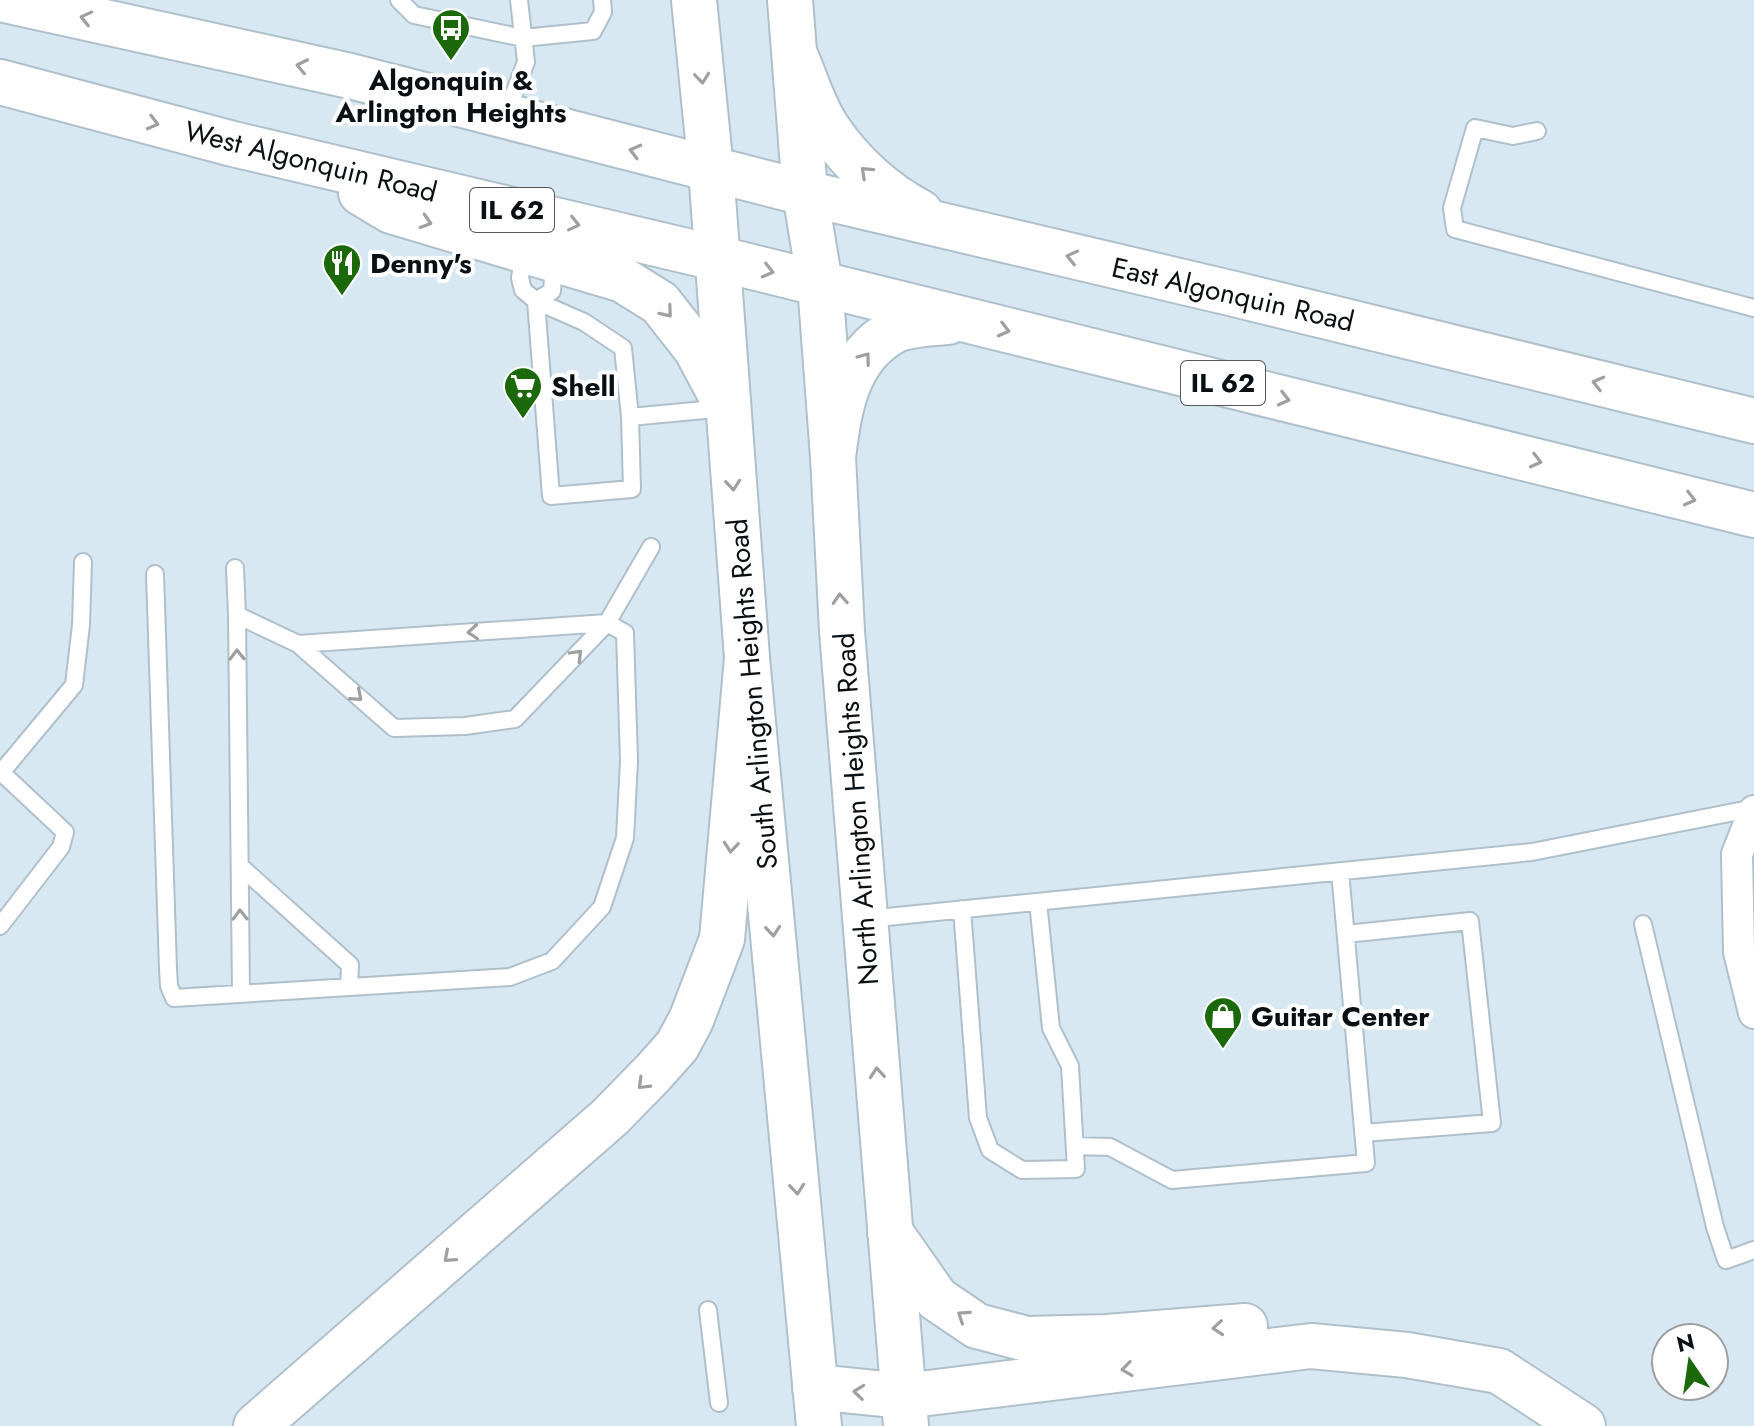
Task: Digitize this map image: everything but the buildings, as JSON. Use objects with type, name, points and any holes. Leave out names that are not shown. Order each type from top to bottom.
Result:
[{"type":"main road","points":[[5,0],[350,76],[711,170]]},
{"type":"main road","name":"South Arlington Heights Road","points":[[694,0],[711,170],[747,658],[817,1407]]},
{"type":"main road","points":[[790,0],[805,193]]},
{"type":"main road","points":[[796,57],[827,128],[849,156],[897,200],[954,230]]},
{"type":"main road","name":"West Algonquin Road","points":[[0,82],[308,161],[716,258]]},
{"type":"main road","points":[[308,161],[391,211],[623,280],[660,303],[696,349],[727,407]]},
{"type":"main road","name":"East Algonquin Road","points":[[711,170],[954,230],[1245,296],[1754,421]]},
{"type":"main road","name":"North Arlington Heights Road","points":[[805,193],[820,284],[842,631],[905,1411]]},
{"type":"main road","name":"IL 62","points":[[716,258],[1754,515]]},
{"type":"main road","points":[[833,457],[840,403],[865,354],[894,331],[962,319]]},
{"type":"main road","points":[[256,1426],[610,1117],[677,1046],[709,978],[722,939],[747,658]]},
{"type":"main road","points":[[890,1232],[937,1299],[977,1326],[1027,1339],[1107,1337],[1294,1322],[1400,1331],[1499,1364],[1569,1417]]},
{"type":"main road","points":[[817,1407],[905,1411],[1311,1346],[1407,1355],[1499,1371],[1569,1417]]},
{"type":"street","points":[[1754,810],[1737,854],[1739,952],[1754,1013]]},
{"type":"lane","points":[[399,0],[414,15],[523,38],[593,31],[603,12],[602,0]]},
{"type":"lane","points":[[505,116],[526,62],[519,0]]},
{"type":"lane","points":[[1537,131],[1513,136],[1475,128],[1452,208],[1455,229],[1754,308]]},
{"type":"lane","points":[[536,301],[551,496],[632,489],[630,417],[623,348],[584,322],[536,301],[523,290],[520,278],[539,256],[552,291],[536,301]]},
{"type":"lane","points":[[630,417],[727,407]]},
{"type":"lane","points":[[237,615],[298,644],[394,728],[465,726],[515,719],[607,623],[651,547]]},
{"type":"lane","points":[[0,926],[61,847],[65,832],[1,773],[74,685],[81,625],[83,562]]},
{"type":"lane","points":[[235,568],[241,993]]},
{"type":"lane","points":[[155,574],[169,986],[174,998],[510,977],[552,961],[602,907],[625,838],[629,761],[625,633],[607,623],[298,644]]},
{"type":"lane","points":[[864,919],[1532,852],[1754,810]]},
{"type":"lane","points":[[240,866],[350,965],[349,987]]},
{"type":"lane","points":[[1075,1146],[1110,1147],[1172,1180],[1366,1163],[1340,871]]},
{"type":"lane","points":[[962,909],[978,1118],[990,1150],[1022,1170],[1076,1169],[1070,1066],[1051,1028],[1038,902]]},
{"type":"lane","points":[[1346,934],[1470,921],[1492,1123],[1363,1133]]},
{"type":"lane","points":[[1643,924],[1715,1227],[1726,1260],[1754,1250]]},
{"type":"lane","points":[[708,1310],[719,1403]]},
{"type":"place","name":"Algonquin & Arlington Heights","points":[[451,62]]},
{"type":"place","name":"Denny's","points":[[342,297]]},
{"type":"place","name":"Shell","points":[[523,420]]},
{"type":"place","name":"Guitar Center","points":[[1223,1050]]}]
